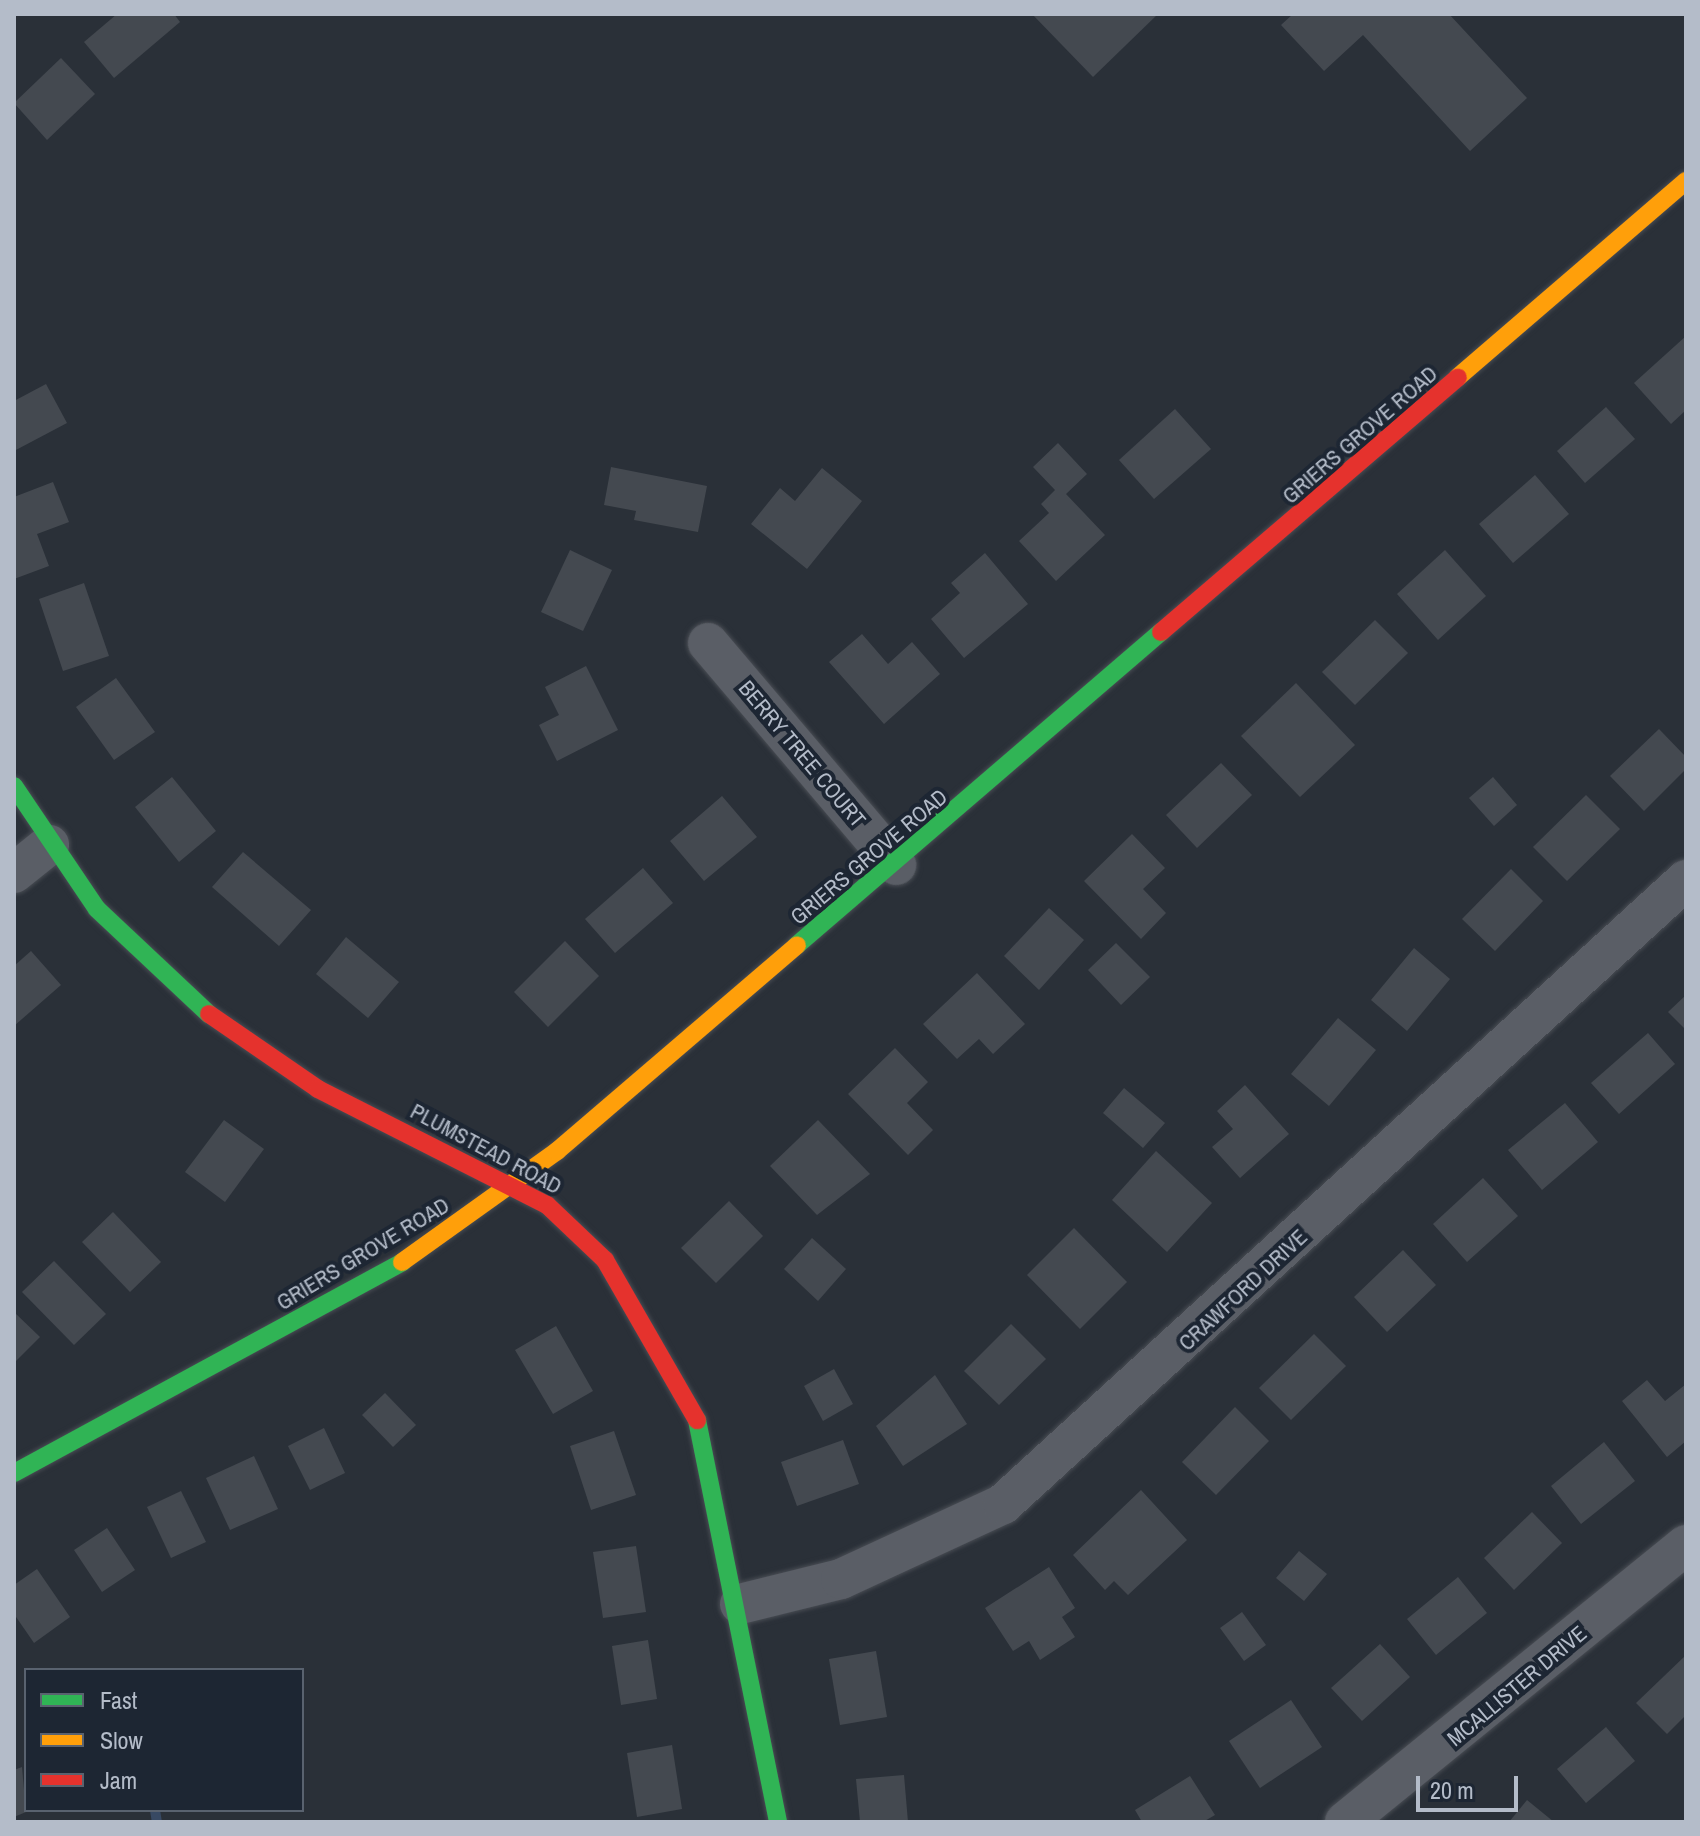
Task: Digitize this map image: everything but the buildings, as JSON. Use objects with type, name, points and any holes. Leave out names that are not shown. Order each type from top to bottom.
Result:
[{"type":"street","name":"GRIERS GROVE ROAD","points":[[14,1473],[388,1272],[512,1185],[896,865],[1686,181]]},
{"type":"street","name":"BERRY TREE COURT","points":[[708,643],[896,865]]},
{"type":"street","name":"PLUMSTEAD ROAD","points":[[14,786],[49,845],[125,941],[245,1043],[318,1089],[512,1185],[587,1240],[652,1325],[690,1398],[712,1465],[778,1822]]},
{"type":"street","points":[[14,873],[49,845]]},
{"type":"street","name":"CRAWFORD DRIVE","points":[[740,1604],[841,1579],[1003,1504],[1686,880]]},
{"type":"street","name":"MCALLISTER DRIVE","points":[[1345,1822],[1686,1545]]},
{"type":"waterway","points":[[155,1812],[157,1822]]},
{"type":"traffic: fast","points":[[797,945],[1161,632]]},
{"type":"traffic: fast","points":[[14,786],[97,909],[209,1014]]},
{"type":"traffic: fast","points":[[14,1473],[402,1262]]},
{"type":"traffic: fast","points":[[697,1420],[778,1822]]},
{"type":"traffic: slow","points":[[1458,377],[1686,181]]},
{"type":"traffic: slow","points":[[402,1262],[557,1151],[797,945]]},
{"type":"traffic: jam","points":[[1161,632],[1458,377]]},
{"type":"traffic: jam","points":[[209,1014],[318,1089],[547,1205],[605,1260],[697,1420]]}]
